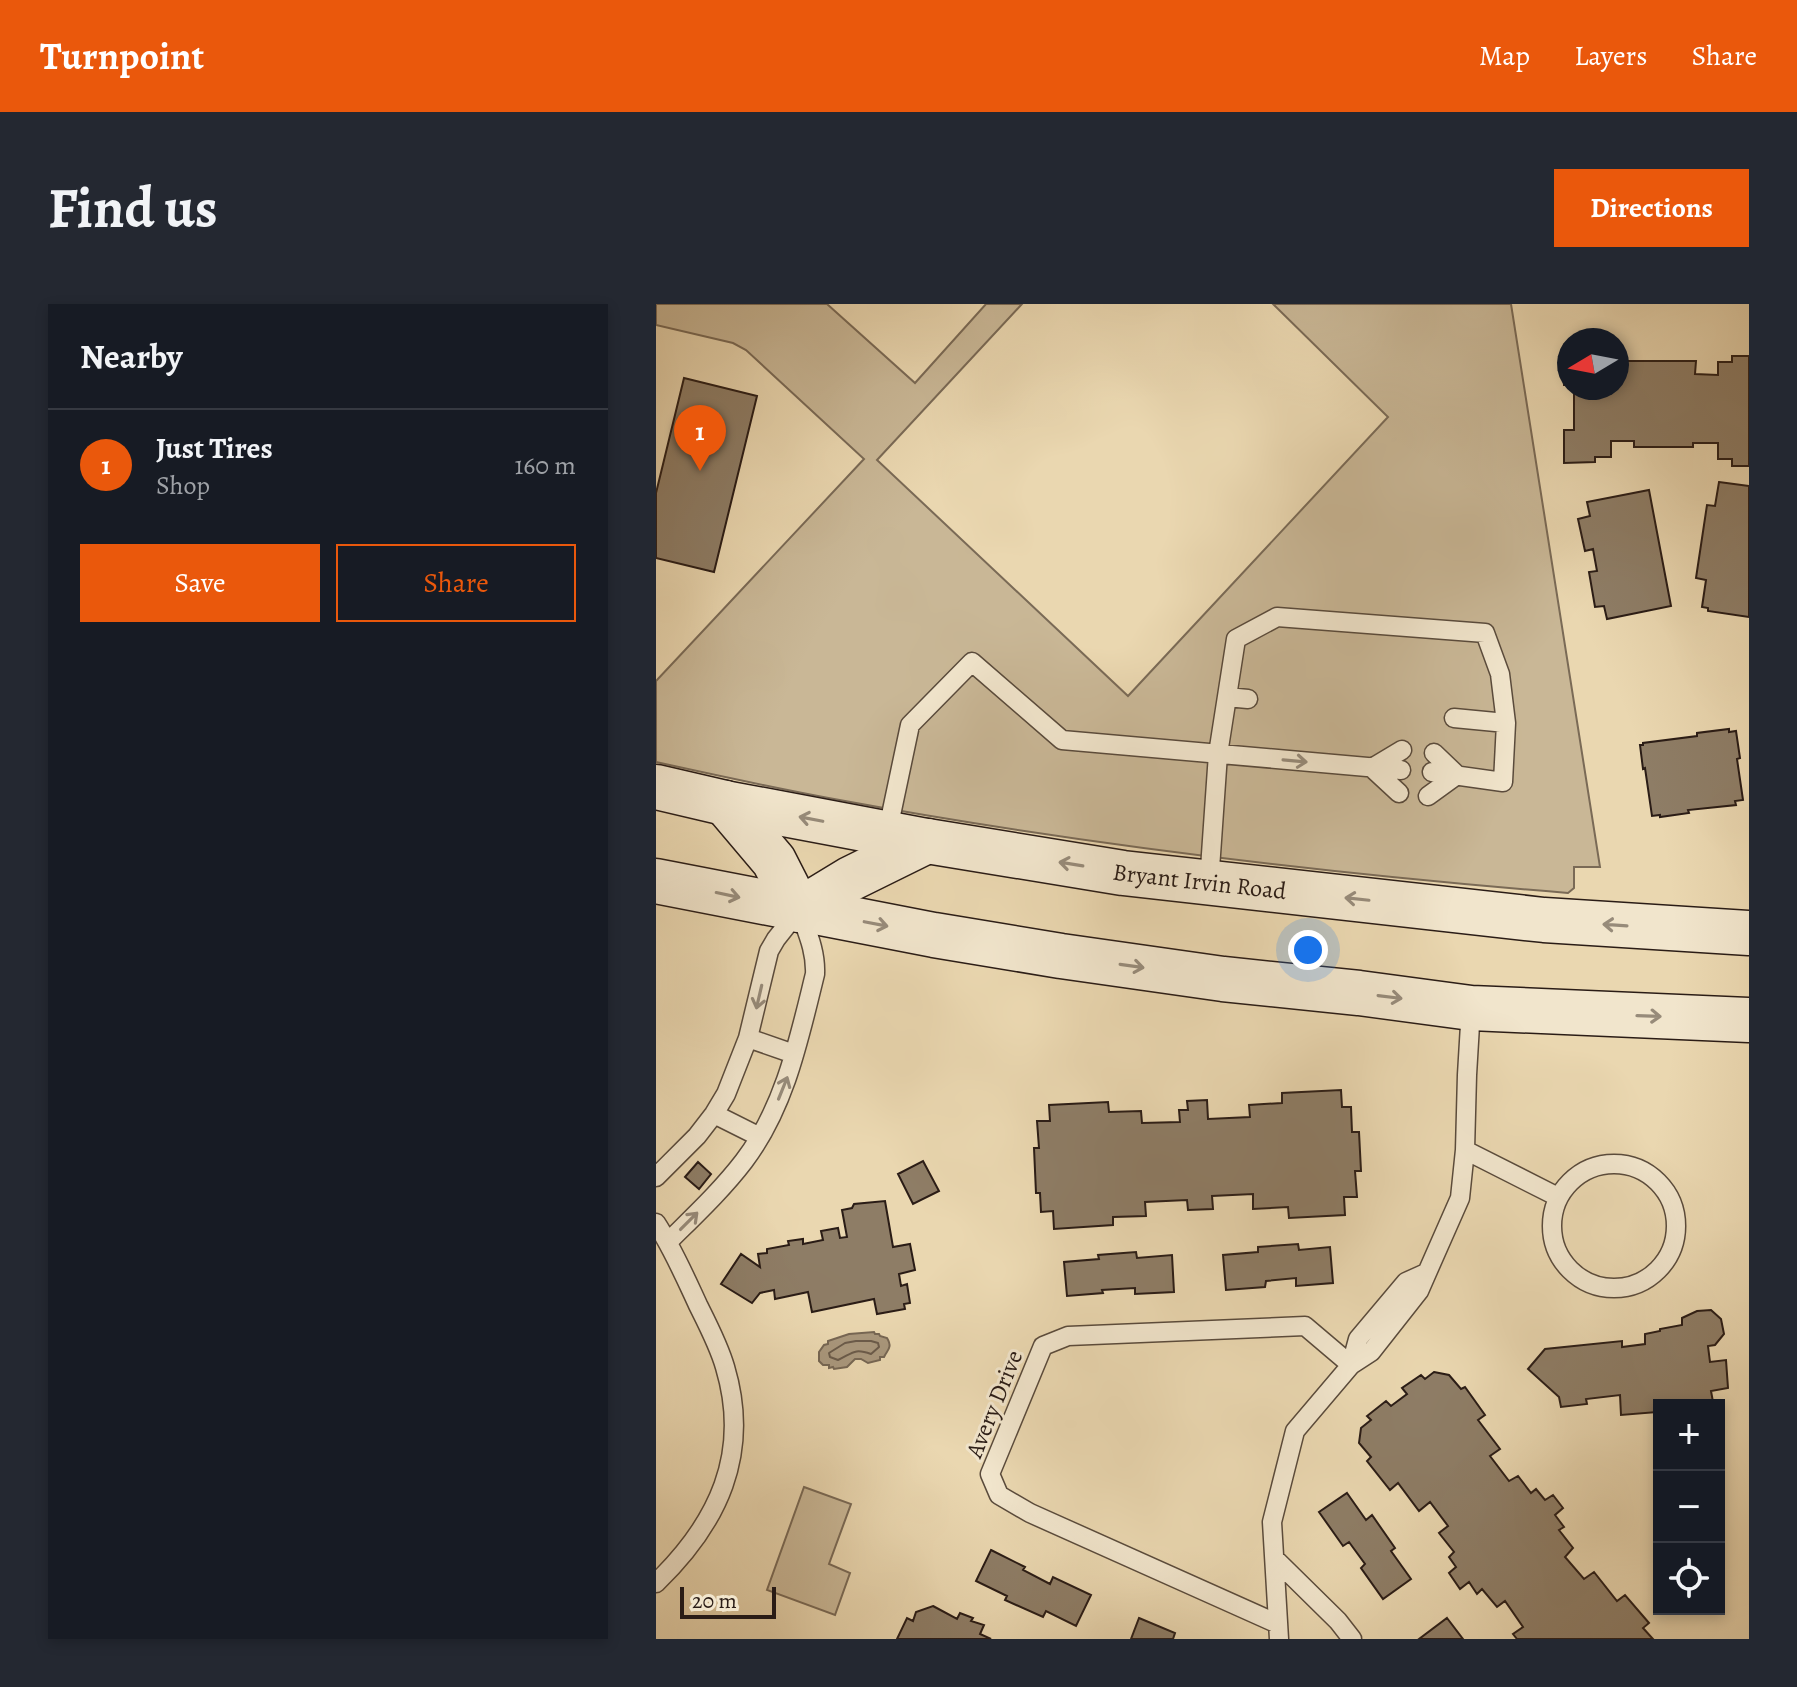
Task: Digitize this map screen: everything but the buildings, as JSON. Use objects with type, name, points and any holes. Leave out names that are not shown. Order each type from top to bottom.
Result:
[{"type":"main road","name":"Bryant Irvin Road","points":[[656,787],[907,837],[1123,873],[1544,920],[1749,933]]},
{"type":"main road","points":[[725,803],[774,861],[799,910]]},
{"type":"main road","points":[[799,910],[850,879],[907,837]]},
{"type":"main road","points":[[656,881],[799,910],[1061,956],[1223,979],[1471,1008],[1749,1020]]},
{"type":"lane","points":[[1209,883],[1218,754],[1236,639],[1277,617],[1485,633],[1500,674],[1506,723],[1503,782],[1432,772]]},
{"type":"lane","points":[[907,837],[910,725],[972,662],[1062,740],[1401,770]]},
{"type":"lane","points":[[1227,697],[1248,699]]},
{"type":"lane","points":[[1454,718],[1506,723]]},
{"type":"lane","points":[[1372,768],[1402,750]]},
{"type":"lane","points":[[1434,753],[1457,775]]},
{"type":"lane","points":[[1372,768],[1399,793]]},
{"type":"lane","points":[[1428,796],[1457,775]]},
{"type":"lane","points":[[656,1177],[697,1136],[726,1094],[748,1038],[769,951],[799,910]]},
{"type":"lane","points":[[668,1242],[744,1161],[760,1137],[787,1080],[816,961],[799,910]]},
{"type":"lane","name":"Avery Drive","points":[[1351,1365],[1305,1326],[1068,1336],[1043,1346],[990,1474],[999,1495],[1030,1513],[1278,1631],[1272,1522],[1295,1431],[1351,1365],[1358,1339],[1406,1282],[1426,1273],[1460,1198],[1471,1008]]},
{"type":"lane","points":[[748,1038],[794,1054]]},
{"type":"lane","points":[[714,1114],[760,1137]]},
{"type":"lane","points":[[1465,1150],[1558,1197]]},
{"type":"lane","points":[[1619,1164],[1642,1170],[1661,1185],[1673,1207],[1676,1231],[1669,1254],[1654,1273],[1632,1285],[1608,1288],[1585,1281],[1566,1266],[1555,1245],[1551,1220],[1558,1197],[1573,1178],[1595,1166],[1619,1164]]},
{"type":"lane","points":[[656,1223],[712,1333],[725,1366],[731,1392],[733,1442],[730,1464],[714,1511],[699,1535],[656,1583]]},
{"type":"lane","points":[[1275,1559],[1352,1639]]},
{"type":"shaded area","points":[[656,304],[827,304],[915,383],[986,304],[1022,304],[877,460],[1128,696],[1388,417],[1273,304],[1511,304],[1600,867],[1574,867],[1574,888],[1568,893],[1292,866],[1108,843],[925,815],[656,762],[656,681],[864,459],[746,350],[733,343],[656,325]]},
{"type":"shaded area","points":[[804,1487],[851,1504],[829,1564],[850,1573],[835,1615],[767,1590]]},
{"type":"water","points":[[874,1332],[887,1338],[889,1344],[889,1349],[880,1360],[868,1363],[855,1359],[847,1367],[834,1369],[819,1361],[819,1352],[828,1341],[849,1334]]},
{"type":"place","name":"Just Tires","points":[[700,471]]}]
